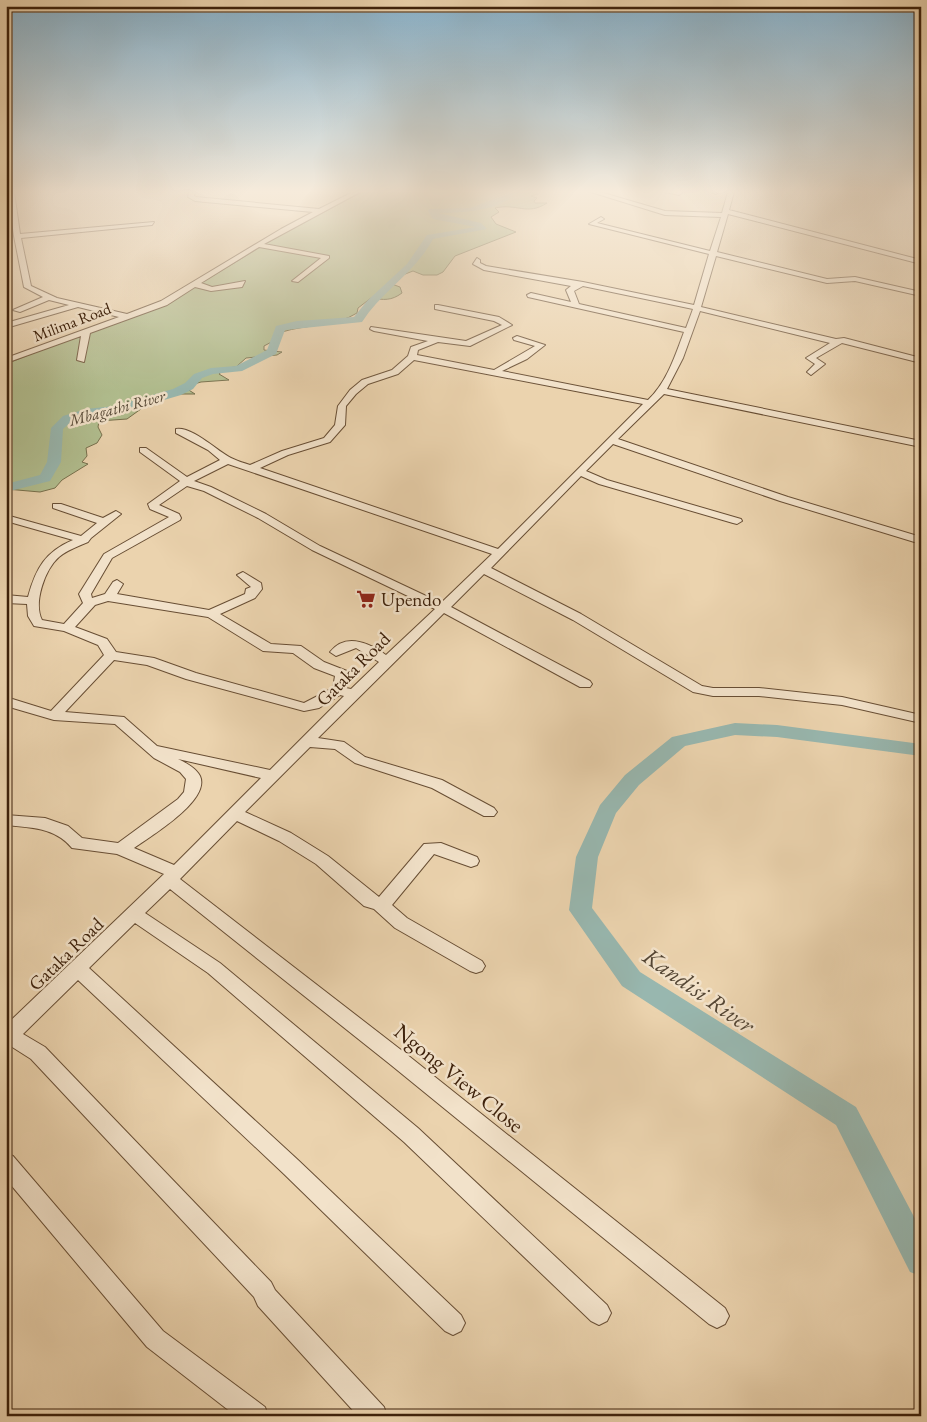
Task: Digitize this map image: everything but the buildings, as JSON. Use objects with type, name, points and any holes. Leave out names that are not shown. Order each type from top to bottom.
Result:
[{"type":"street","points":[[20,258],[25,282],[32,290],[49,298],[76,306],[126,316]]},
{"type":"street","name":"Milima Road","points":[[6,361],[126,316],[164,304],[237,258]]},
{"type":"street","points":[[296,281],[325,258]]},
{"type":"street","name":"Gataka Road","points":[[8,1035],[172,877],[387,661],[500,553],[662,391],[689,331],[711,258]]},
{"type":"street","points":[[735,258],[827,281],[855,279],[921,294]]},
{"type":"street","points":[[906,258],[921,262]]},
{"type":"street","points":[[477,260],[476,264],[484,268],[579,285],[589,284],[836,342],[842,340],[921,361]]},
{"type":"street","points":[[196,285],[206,286],[211,290],[239,285],[243,282]]},
{"type":"street","points":[[576,306],[570,290],[579,285]]},
{"type":"street","points":[[531,295],[689,331]]},
{"type":"street","points":[[17,310],[49,298]]},
{"type":"street","points":[[6,326],[76,306]]},
{"type":"street","points":[[374,329],[467,344],[508,325],[496,319],[438,307]]},
{"type":"street","points":[[81,360],[86,331]]},
{"type":"street","points":[[498,373],[498,370],[524,357],[540,345],[517,338]]},
{"type":"street","points":[[412,358],[412,352],[417,347],[437,340]]},
{"type":"street","points":[[810,372],[821,364],[810,358],[842,340]]},
{"type":"street","points":[[251,468],[285,453],[327,440],[340,426],[342,406],[361,384],[395,372],[412,358],[650,403]]},
{"type":"street","points":[[662,391],[921,444]]},
{"type":"street","points":[[179,431],[211,448],[227,460],[500,553]]},
{"type":"street","points":[[613,441],[921,541]]},
{"type":"street","points":[[142,450],[187,481],[262,516],[316,548],[442,609],[585,684]]},
{"type":"street","points":[[90,602],[86,600],[85,594],[108,556],[176,518],[152,505],[187,481],[227,460]]},
{"type":"street","points":[[579,472],[604,482],[737,521]]},
{"type":"street","points":[[57,506],[104,522]]},
{"type":"street","points":[[116,514],[86,536],[84,540],[58,552],[47,562],[33,602],[33,613],[38,622],[67,628],[103,642],[111,655],[125,659],[149,661],[191,676],[304,707],[314,705],[339,690],[342,674],[319,665],[296,649],[268,648],[211,614],[111,597],[112,590],[117,584]]},
{"type":"street","points":[[6,518],[84,540]]},
{"type":"street","points":[[483,569],[577,618],[698,689],[713,692],[778,694],[842,701],[921,719]]},
{"type":"street","points":[[211,614],[222,607],[240,601],[250,595],[250,592],[256,588],[243,575]]},
{"type":"street","points":[[67,628],[90,602],[107,597],[131,600]]},
{"type":"street","points":[[6,599],[20,599],[33,602]]},
{"type":"street","points":[[336,652],[346,644],[352,643],[370,650],[387,661]]},
{"type":"street","points":[[54,716],[111,655]]},
{"type":"street","points":[[339,690],[353,695]]},
{"type":"street","points":[[6,701],[54,716],[118,720],[151,748],[185,769],[193,777],[194,785],[183,803],[122,849]]},
{"type":"street","points":[[307,742],[339,745],[360,760],[437,784],[488,812]]},
{"type":"street","points":[[151,748],[273,776]]},
{"type":"street","points":[[235,814],[285,837],[322,860],[370,901],[380,904],[401,923],[476,966]]},
{"type":"street","name":"Ngong View Close","points":[[6,820],[57,826],[72,835],[78,844],[122,849],[172,877],[717,1316]]},
{"type":"street","points":[[380,904],[385,902],[430,848],[440,849],[471,861]]},
{"type":"street","points":[[134,914],[214,968],[412,1135],[599,1313]]},
{"type":"street","points":[[78,969],[453,1323]]},
{"type":"street","points":[[8,1035],[38,1053],[263,1290],[266,1298],[375,1416]]},
{"type":"street","points":[[6,1163],[155,1339],[256,1416]]},
{"type":"green space","points":[[242,258],[453,258],[443,272],[437,275],[423,275],[413,271],[395,278],[389,283],[400,287],[402,293],[387,299],[371,298],[358,308],[357,313],[348,318],[282,332],[279,338],[264,346],[264,350],[282,352],[277,355],[246,358],[236,367],[226,368],[219,374],[229,380],[201,382],[184,387],[195,394],[180,394],[152,401],[127,419],[99,421],[98,427],[102,435],[97,443],[86,448],[87,456],[82,462],[88,464],[62,480],[55,488],[40,492],[6,489],[6,364],[74,337],[163,306]]},
{"type":"waterway","name":"Mbagathi River","points":[[6,488],[45,478],[54,462],[57,428],[67,419],[86,413],[116,410],[177,392],[189,386],[198,376],[211,371],[238,369],[272,352],[280,328],[297,324],[358,320],[371,303],[401,276],[416,258]]},
{"type":"waterway","name":"Kandisi River","points":[[921,750],[777,731],[735,729],[679,741],[632,780],[607,810],[587,857],[580,910],[631,979],[846,1116],[921,1261]]},
{"type":"place","name":"Upendo","points":[[366,599]]}]
